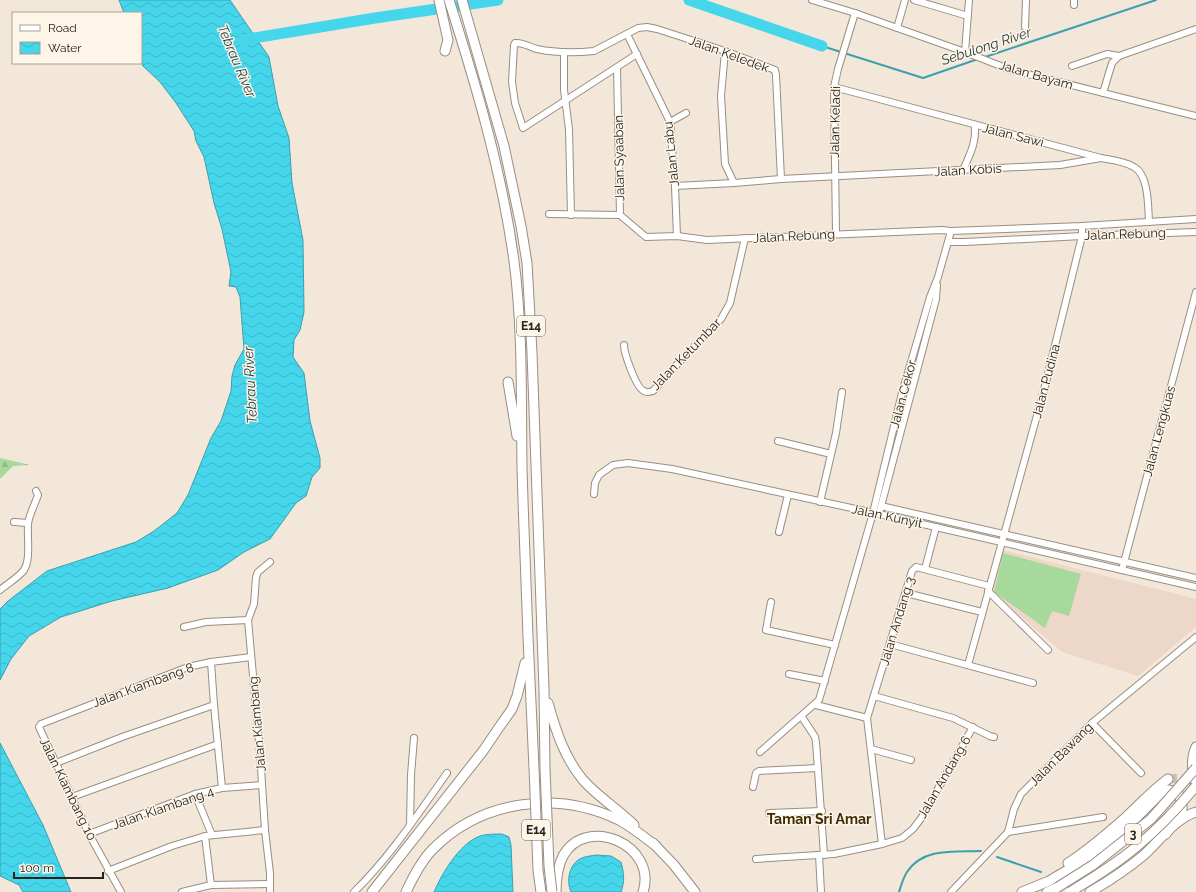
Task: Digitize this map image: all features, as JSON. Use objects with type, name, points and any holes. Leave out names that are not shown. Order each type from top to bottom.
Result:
[{"type":"highway","points":[[440,0],[448,40],[445,51]]},
{"type":"highway","name":"E14","points":[[449,0],[491,146],[509,227],[514,262],[521,352],[522,465],[528,648],[538,870],[541,892]]},
{"type":"highway","name":"E14","points":[[462,0],[504,146],[521,226],[527,263],[532,353],[544,689],[545,769],[549,866],[552,892]]},
{"type":"highway","points":[[508,382],[522,465]]},
{"type":"highway","points":[[372,892],[483,751],[512,709],[521,682],[528,648]]},
{"type":"highway","points":[[544,689],[563,750],[574,767],[584,780],[656,846],[674,865],[695,892]]},
{"type":"highway","points":[[1196,747],[1192,770],[1196,785]]},
{"type":"highway","name":"3","points":[[1047,892],[1058,887],[1093,865],[1151,819],[1196,768]]},
{"type":"highway","points":[[1026,890],[1078,856],[1168,779]]},
{"type":"highway","name":"3","points":[[1070,892],[1101,873],[1136,848],[1160,825],[1196,785]]},
{"type":"highway","points":[[1026,890],[1049,881],[1086,859],[1134,820],[1162,793],[1168,790],[1179,795],[1182,803],[1182,810],[1166,834]]},
{"type":"highway","points":[[406,892],[417,870],[432,850],[451,834],[478,817],[504,808],[520,805],[559,804],[583,807],[620,821],[656,846]]},
{"type":"highway","points":[[1090,892],[1106,883],[1142,856],[1182,817],[1196,812]]},
{"type":"highway","points":[[556,892],[558,872],[564,856],[575,844],[590,838],[608,837],[626,844],[640,859],[645,878],[643,892]]},
{"type":"street","name":"Jalan Bayam","points":[[812,0],[855,13],[967,52],[1011,70],[1196,116]]},
{"type":"street","points":[[897,28],[905,0]]},
{"type":"street","points":[[914,0],[968,16]]},
{"type":"street","points":[[967,52],[969,0]]},
{"type":"street","points":[[1024,27],[1026,0]]},
{"type":"street","name":"Jalan Keladi","points":[[836,233],[834,177],[834,87],[855,13]]},
{"type":"street","name":"Jalan Keledek","points":[[565,100],[523,128],[515,103],[512,82],[515,43],[519,42],[536,48],[564,53],[594,51],[638,28],[647,27],[725,51],[775,70],[781,178]]},
{"type":"street","points":[[1103,93],[1112,63],[1119,56],[1196,29]]},
{"type":"street","name":"Jalan Labu","points":[[627,34],[670,122],[677,236]]},
{"type":"street","points":[[725,51],[721,96],[725,164],[734,183]]},
{"type":"street","points":[[564,53],[565,100],[569,129],[571,215]]},
{"type":"street","points":[[565,100],[637,54]]},
{"type":"street","points":[[1072,66],[1107,54],[1119,56]]},
{"type":"street","name":"Jalan Syaaban","points":[[617,68],[620,215],[646,236]]},
{"type":"street","name":"Jalan Sawi","points":[[834,87],[975,126],[1101,158],[1120,161],[1135,167],[1145,185],[1149,222]]},
{"type":"street","points":[[670,122],[686,113]]},
{"type":"street","points":[[963,170],[974,146],[976,136],[975,126]]},
{"type":"street","name":"Jalan Kobis","points":[[675,186],[734,183],[781,178],[834,177],[1060,165],[1101,158]]},
{"type":"street","points":[[549,214],[620,215]]},
{"type":"street","name":"Jalan Rebung","points":[[646,236],[677,236],[707,240],[836,233],[951,231],[1082,226],[1196,219]]},
{"type":"street","name":"Jalan Pudina","points":[[968,665],[1044,390],[1082,236],[1082,226]]},
{"type":"street","points":[[942,230],[949,242]]},
{"type":"street","name":"Jalan Cekor","points":[[760,752],[816,705],[819,700],[876,514],[902,393],[930,297],[949,242],[951,231]]},
{"type":"street","name":"Jalan Rebung","points":[[949,242],[1195,233]]},
{"type":"street","name":"Jalan Ketumbar","points":[[624,345],[638,383],[644,392],[648,393],[653,391],[682,359],[722,319],[730,303],[745,238]]},
{"type":"street","name":"Jalan Cekor","points":[[881,506],[936,299],[938,277]]},
{"type":"street","name":"Jalan Lengkuas","points":[[1122,570],[1196,292]]},
{"type":"street","points":[[820,502],[836,434],[842,392]]},
{"type":"street","points":[[778,441],[831,454]]},
{"type":"street","name":"Jalan Kunyit","points":[[594,494],[595,482],[599,475],[613,465],[628,463],[672,469],[936,527],[1196,587]]},
{"type":"street","points":[[0,590],[24,570],[29,540],[28,523],[38,495],[36,491]]},
{"type":"street","points":[[884,494],[886,502],[893,509]]},
{"type":"street","points":[[779,532],[788,495]]},
{"type":"street","points":[[876,514],[881,506]]},
{"type":"street","name":"Jalan Kunyit","points":[[881,506],[1196,578]]},
{"type":"street","points":[[14,522],[28,523]]},
{"type":"street","points":[[925,569],[936,527]]},
{"type":"street","points":[[184,627],[206,622],[248,620],[254,604],[256,576],[258,572],[270,562]]},
{"type":"street","name":"Jalan Andang 3","points":[[882,844],[868,718],[912,571],[916,567],[989,588]]},
{"type":"street","points":[[989,588],[1048,650]]},
{"type":"street","points":[[906,593],[982,612]]},
{"type":"street","points":[[771,602],[766,630],[835,645]]},
{"type":"street","name":"Jalan Kiambang","points":[[248,620],[270,892]]},
{"type":"street","name":"Jalan Bawang","points":[[952,892],[1008,832],[1014,809],[1020,794],[1092,723],[1196,637]]},
{"type":"street","points":[[890,644],[1033,682]]},
{"type":"street","name":"Jalan Kiambang 8","points":[[39,727],[41,724],[188,667],[211,662],[251,657]]},
{"type":"street","points":[[211,662],[222,788]]},
{"type":"street","points":[[789,674],[825,681]]},
{"type":"street","points":[[874,696],[936,712],[953,718],[994,737]]},
{"type":"street","points":[[56,763],[122,737],[214,705]]},
{"type":"street","points":[[816,705],[868,718]]},
{"type":"street","points":[[802,717],[815,737],[822,811],[821,892]]},
{"type":"street","points":[[1092,723],[1140,773]]},
{"type":"street","name":"Jalan Kiambang 10","points":[[39,727],[89,834],[108,871],[121,892]]},
{"type":"street","name":"Jalan Andang 6","points":[[756,859],[849,852],[902,838],[913,829],[922,817],[973,727]]},
{"type":"street","points":[[410,825],[411,775],[414,738]]},
{"type":"street","points":[[72,797],[218,744]]},
{"type":"street","points":[[871,749],[911,760]]},
{"type":"street","points":[[753,787],[756,774],[759,771],[818,768]]},
{"type":"street","points":[[354,892],[370,877],[410,825],[447,773]]},
{"type":"street","name":"Jalan Kiambang 4","points":[[89,834],[195,794],[222,788],[262,785]]},
{"type":"street","points":[[195,794],[212,835]]},
{"type":"street","points":[[769,814],[822,811]]},
{"type":"street","points":[[1008,832],[1103,817]]},
{"type":"street","points":[[108,871],[204,836],[265,830]]},
{"type":"street","points":[[204,836],[211,885]]},
{"type":"street","points":[[182,892],[211,885],[270,884]]},
{"type":"shaded area","points":[[1003,550],[1196,599],[1196,627],[1138,676],[1062,652],[992,592]]},
{"type":"green space","points":[[0,458],[30,465],[13,466],[0,479]]},
{"type":"green space","points":[[1003,553],[1081,574],[1069,616],[1052,611],[1045,628],[994,592]]},
{"type":"water","name":"Tebrau River","points":[[119,0],[230,0],[269,57],[278,106],[289,138],[292,183],[303,240],[304,312],[300,330],[294,340],[293,357],[304,373],[310,421],[320,458],[320,468],[312,477],[306,496],[296,503],[270,539],[244,552],[218,570],[168,588],[112,601],[61,617],[29,636],[11,659],[0,680],[0,609],[8,601],[47,571],[136,542],[154,531],[177,513],[188,495],[211,438],[221,421],[231,391],[232,376],[235,365],[244,349],[240,297],[236,287],[229,286],[231,272],[204,157],[196,141],[194,131],[176,103],[160,82],[143,66],[142,12],[124,12]]},
{"type":"water","points":[[0,743],[43,825],[71,892],[23,892],[19,885],[0,876]]},
{"type":"water","points":[[502,834],[509,837],[511,845],[513,892],[434,892],[442,876],[454,858],[468,843],[484,835]]},
{"type":"water","points":[[596,855],[611,856],[621,862],[624,877],[621,892],[571,892],[569,878],[571,868],[578,860],[584,857]]},
{"type":"waterway","name":"Tebrau River","points":[[242,40],[375,18],[498,0]]},
{"type":"waterway","points":[[689,0],[822,46]]},
{"type":"waterway","name":"Sebulong River","points":[[985,57],[1156,0]]},
{"type":"waterway","name":"Sebulong River","points":[[822,46],[923,78],[978,59]]},
{"type":"waterway","points":[[899,892],[907,872],[922,858],[941,852],[981,851]]},
{"type":"waterway","points":[[997,857],[1041,872]]},
{"type":"tunnel","points":[[1168,779],[1180,778],[1192,781]]},
{"type":"district","name":"Taman Sri Amar","points":[[819,819]]}]
